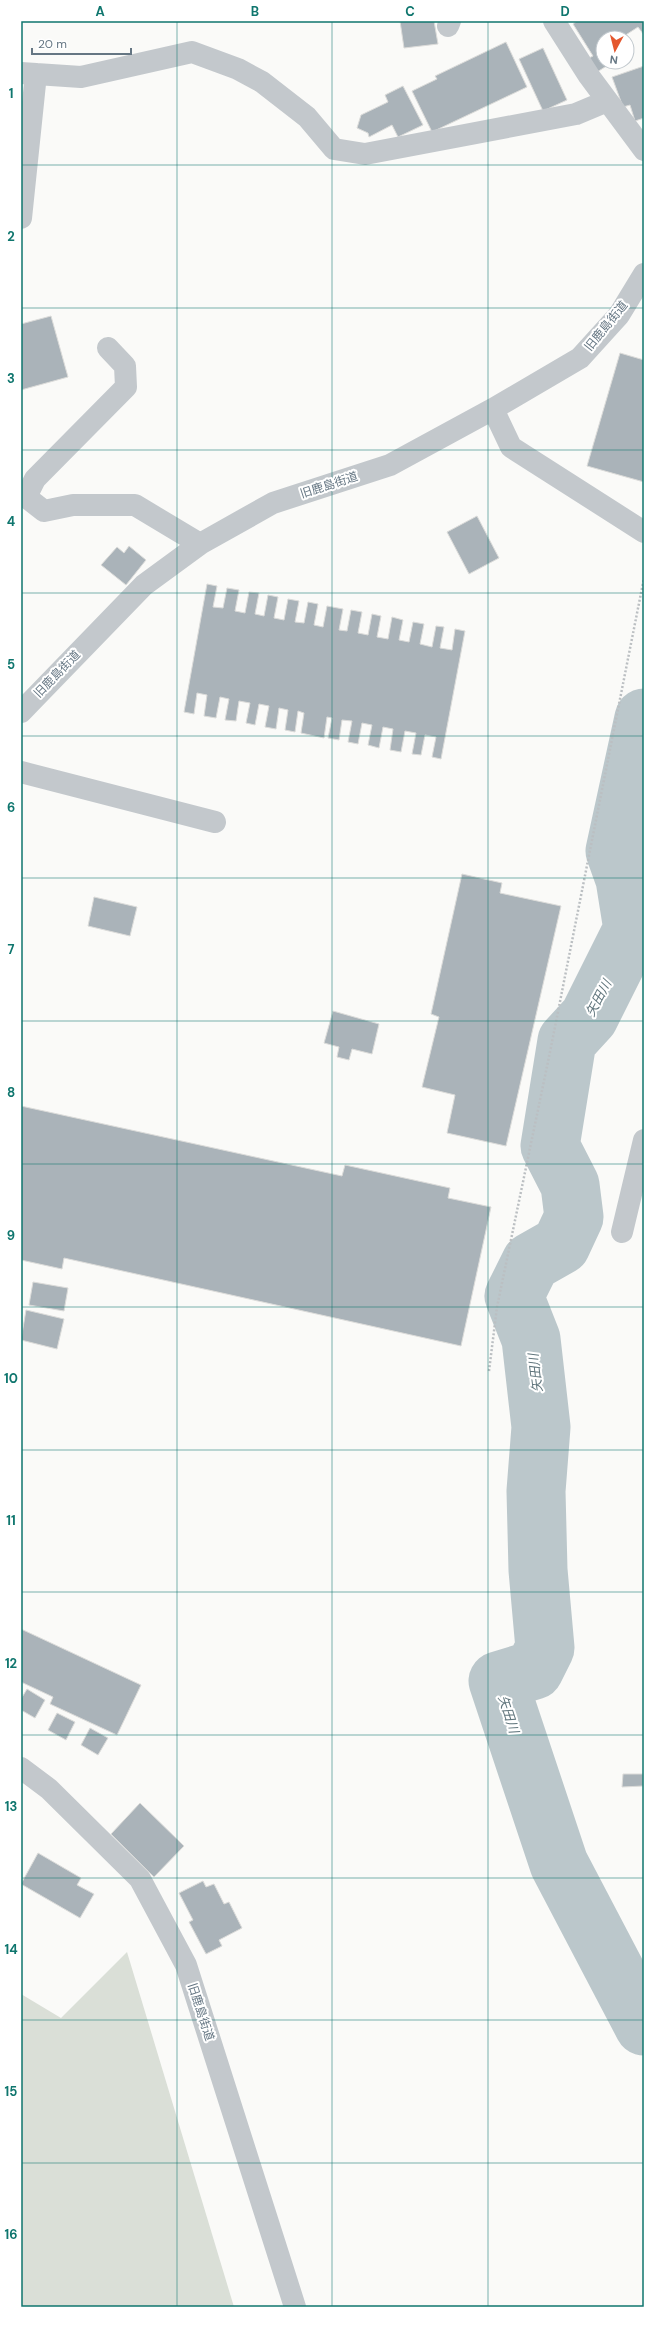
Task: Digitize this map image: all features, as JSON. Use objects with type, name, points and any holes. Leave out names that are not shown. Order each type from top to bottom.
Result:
[{"type":"street","points":[[554,21],[607,101],[644,150]]},
{"type":"street","points":[[21,218],[28,73],[81,77],[192,52],[238,69],[262,82],[307,117],[334,149],[365,154],[576,114],[607,101]]},
{"type":"street","name":"旧鹿島街道","points":[[21,712],[144,585],[200,544],[274,504],[390,465],[493,409],[580,358],[619,315],[644,274]]},
{"type":"street","points":[[108,348],[125,366],[126,387],[35,479],[26,497],[44,511],[73,505],[135,505],[200,544]]},
{"type":"street","points":[[493,409],[511,447],[644,532]]},
{"type":"street","points":[[21,772],[215,822]]},
{"type":"street","points":[[622,1232],[644,1140]]},
{"type":"street","name":"旧鹿島街道","points":[[21,1768],[49,1789],[140,1879],[186,1964],[295,2307]]},
{"type":"path","points":[[489,1371],[497,1306],[552,1044],[644,578]]},
{"type":"shaded area","points":[[127,1952],[234,2307],[21,2307],[21,1994],[61,2018]]},
{"type":"building","points":[[400,21],[434,21],[438,44],[404,48]]},
{"type":"building","points":[[577,21],[644,21],[644,35],[638,27],[633,30],[595,30],[595,68],[589,58],[593,56],[573,24]]},
{"type":"building","points":[[506,42],[527,87],[432,132],[412,91],[437,79],[435,76]]},
{"type":"building","points":[[543,48],[567,100],[543,111],[519,59]]},
{"type":"building","points":[[644,66],[644,118],[635,121],[630,105],[623,107],[612,77]]},
{"type":"building","points":[[403,86],[423,125],[398,137],[392,125],[369,137],[368,133],[357,128],[361,115],[388,102],[385,95]]},
{"type":"building","points":[[51,316],[68,377],[21,390],[21,324]]},
{"type":"building","points":[[620,353],[644,360],[644,482],[587,466]]},
{"type":"building","points":[[477,516],[499,558],[469,574],[447,532]]},
{"type":"building","points":[[129,546],[146,560],[126,585],[101,565],[117,547],[124,553]]},
{"type":"building","points":[[207,584],[217,586],[213,607],[223,608],[227,588],[239,590],[235,611],[245,613],[249,592],[259,593],[255,614],[264,616],[268,595],[278,597],[274,618],[284,620],[288,599],[299,601],[295,622],[304,623],[308,602],[318,604],[314,625],[323,627],[327,606],[343,609],[339,630],[347,631],[351,610],[362,612],[358,633],[368,635],[372,614],[381,616],[377,637],[388,639],[392,617],[403,620],[399,640],[409,642],[413,622],[424,624],[420,644],[432,647],[436,626],[444,627],[440,648],[452,650],[455,629],[465,631],[441,759],[432,757],[436,737],[425,735],[421,755],[412,754],[416,733],[405,731],[401,752],[390,750],[393,729],[383,727],[379,748],[368,745],[372,725],[362,723],[358,744],[348,742],[352,721],[342,720],[339,740],[328,738],[332,718],[327,717],[324,738],[301,733],[304,713],[298,711],[295,732],[285,730],[288,710],[279,708],[276,729],[265,727],[269,706],[259,704],[255,725],[246,723],[250,703],[239,701],[236,721],[225,720],[229,699],[220,697],[216,718],[204,716],[207,695],[197,693],[194,714],[184,712]]},
{"type":"building","points":[[462,874],[502,883],[500,893],[561,906],[506,1146],[447,1133],[455,1095],[422,1087],[439,1017],[431,1014]]},
{"type":"building","points":[[94,897],[137,907],[130,936],[88,926]]},
{"type":"building","points":[[333,1011],[379,1024],[372,1054],[352,1049],[349,1060],[337,1057],[339,1047],[324,1043]]},
{"type":"building","points":[[21,1106],[342,1176],[345,1165],[450,1188],[448,1198],[491,1207],[461,1346],[64,1258],[62,1269],[21,1260]]},
{"type":"building","points":[[33,1282],[68,1288],[64,1311],[29,1305]]},
{"type":"building","points":[[26,1310],[64,1319],[57,1349],[21,1340]]},
{"type":"building","points":[[21,1629],[141,1685],[117,1735],[50,1704],[53,1697],[21,1682]]},
{"type":"building","points":[[27,1689],[45,1700],[35,1718],[21,1710],[21,1699]]},
{"type":"building","points":[[57,1713],[75,1722],[66,1740],[48,1730]]},
{"type":"building","points":[[90,1728],[108,1738],[98,1755],[81,1745]]},
{"type":"building","points":[[623,1774],[643,1774],[643,1786],[622,1787]]},
{"type":"building","points":[[140,1803],[184,1846],[154,1877],[111,1834]]},
{"type":"building","points":[[38,1853],[81,1878],[77,1885],[94,1894],[80,1918],[21,1884]]},
{"type":"building","points":[[203,1881],[206,1887],[214,1884],[224,1904],[229,1902],[242,1928],[219,1940],[222,1946],[206,1954],[189,1922],[193,1920],[179,1893]]},
{"type":"waterway","name":"矢田川","points":[[644,718],[615,851],[625,879],[633,929],[589,1017],[567,1041],[550,1146],[570,1185],[574,1217],[561,1245],[531,1262],[514,1296],[531,1339],[541,1427],[536,1491],[538,1570],[545,1648],[534,1670],[498,1681],[559,1864],[644,2026]]}]
